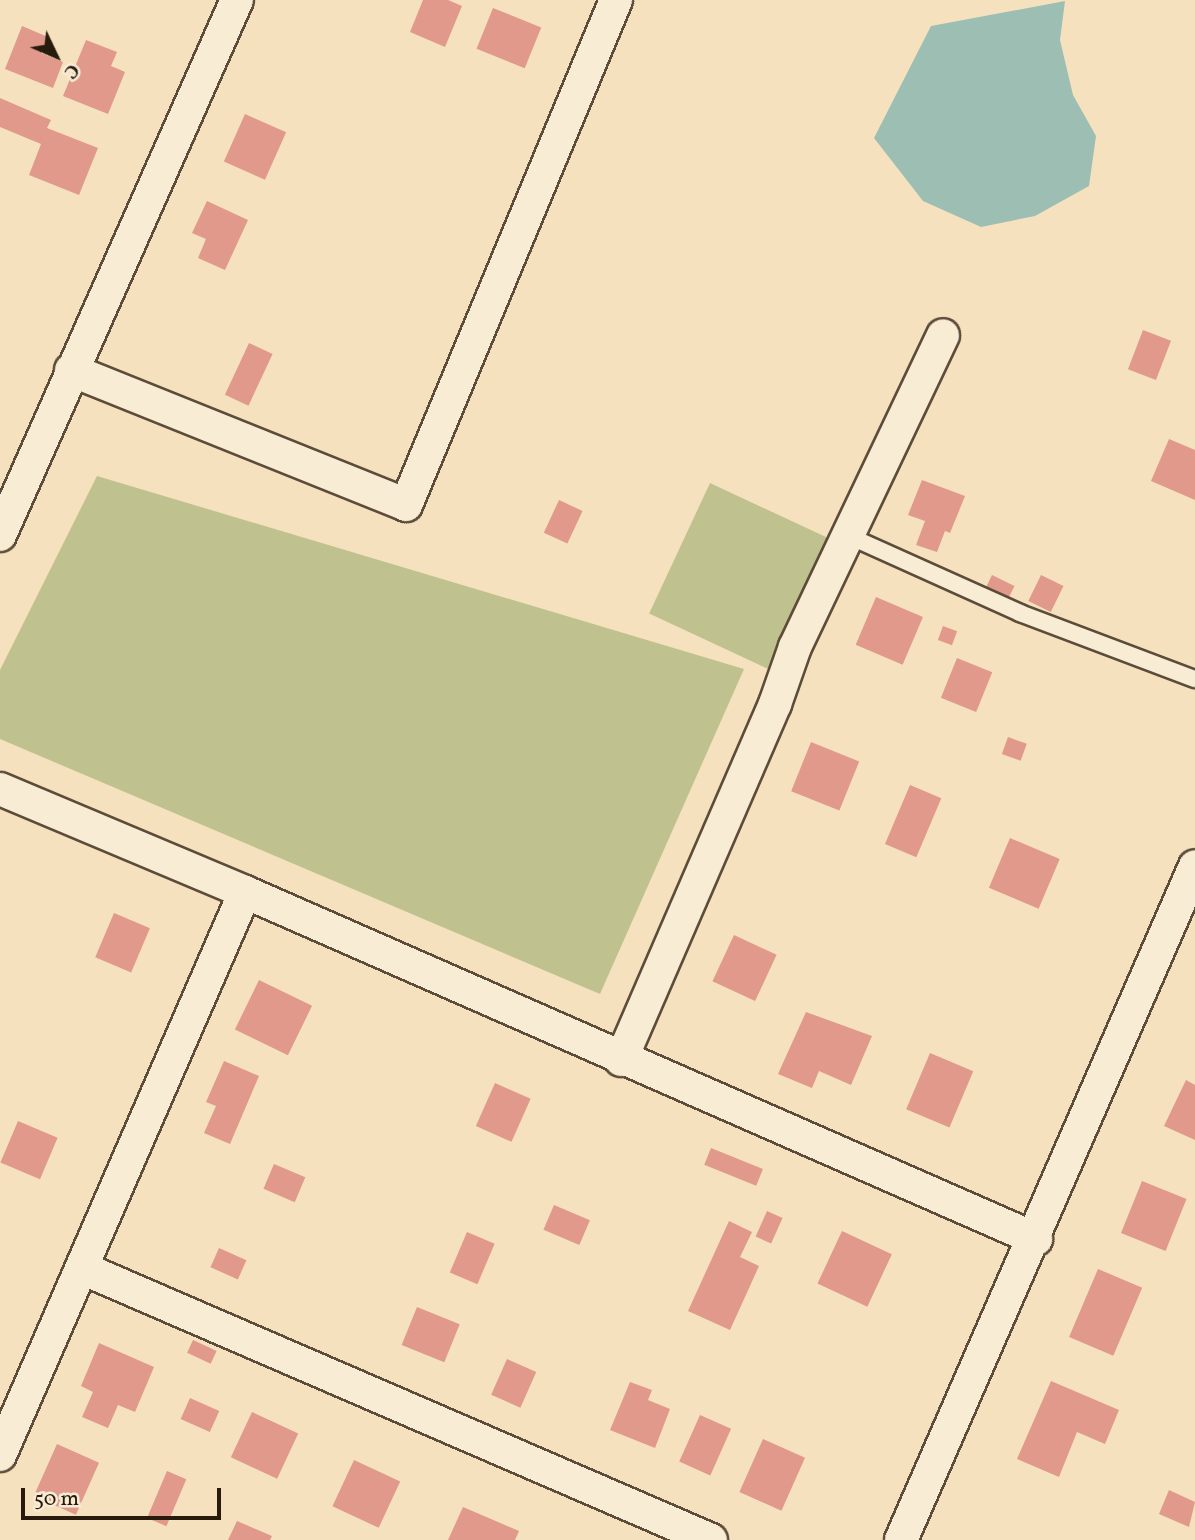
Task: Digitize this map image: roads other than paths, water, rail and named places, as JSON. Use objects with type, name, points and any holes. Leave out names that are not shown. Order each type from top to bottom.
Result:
[{"type":"street","points":[[0,535],[237,0]]},
{"type":"street","points":[[71,370],[405,505],[616,0]]},
{"type":"street","points":[[621,1060],[775,704],[795,647],[943,335]]},
{"type":"street","points":[[0,789],[245,892],[621,1060],[1036,1239]]},
{"type":"street","points":[[901,1540],[1036,1239],[1195,866]]},
{"type":"street","points":[[0,1455],[84,1269],[245,892]]},
{"type":"street","points":[[84,1269],[711,1540]]},
{"type":"lane","points":[[849,536],[1020,613],[1195,679]]},
{"type":"water","points":[[1065,1],[1060,40],[1073,95],[1096,136],[1089,186],[1035,216],[981,227],[923,201],[874,138],[931,26]]}]
